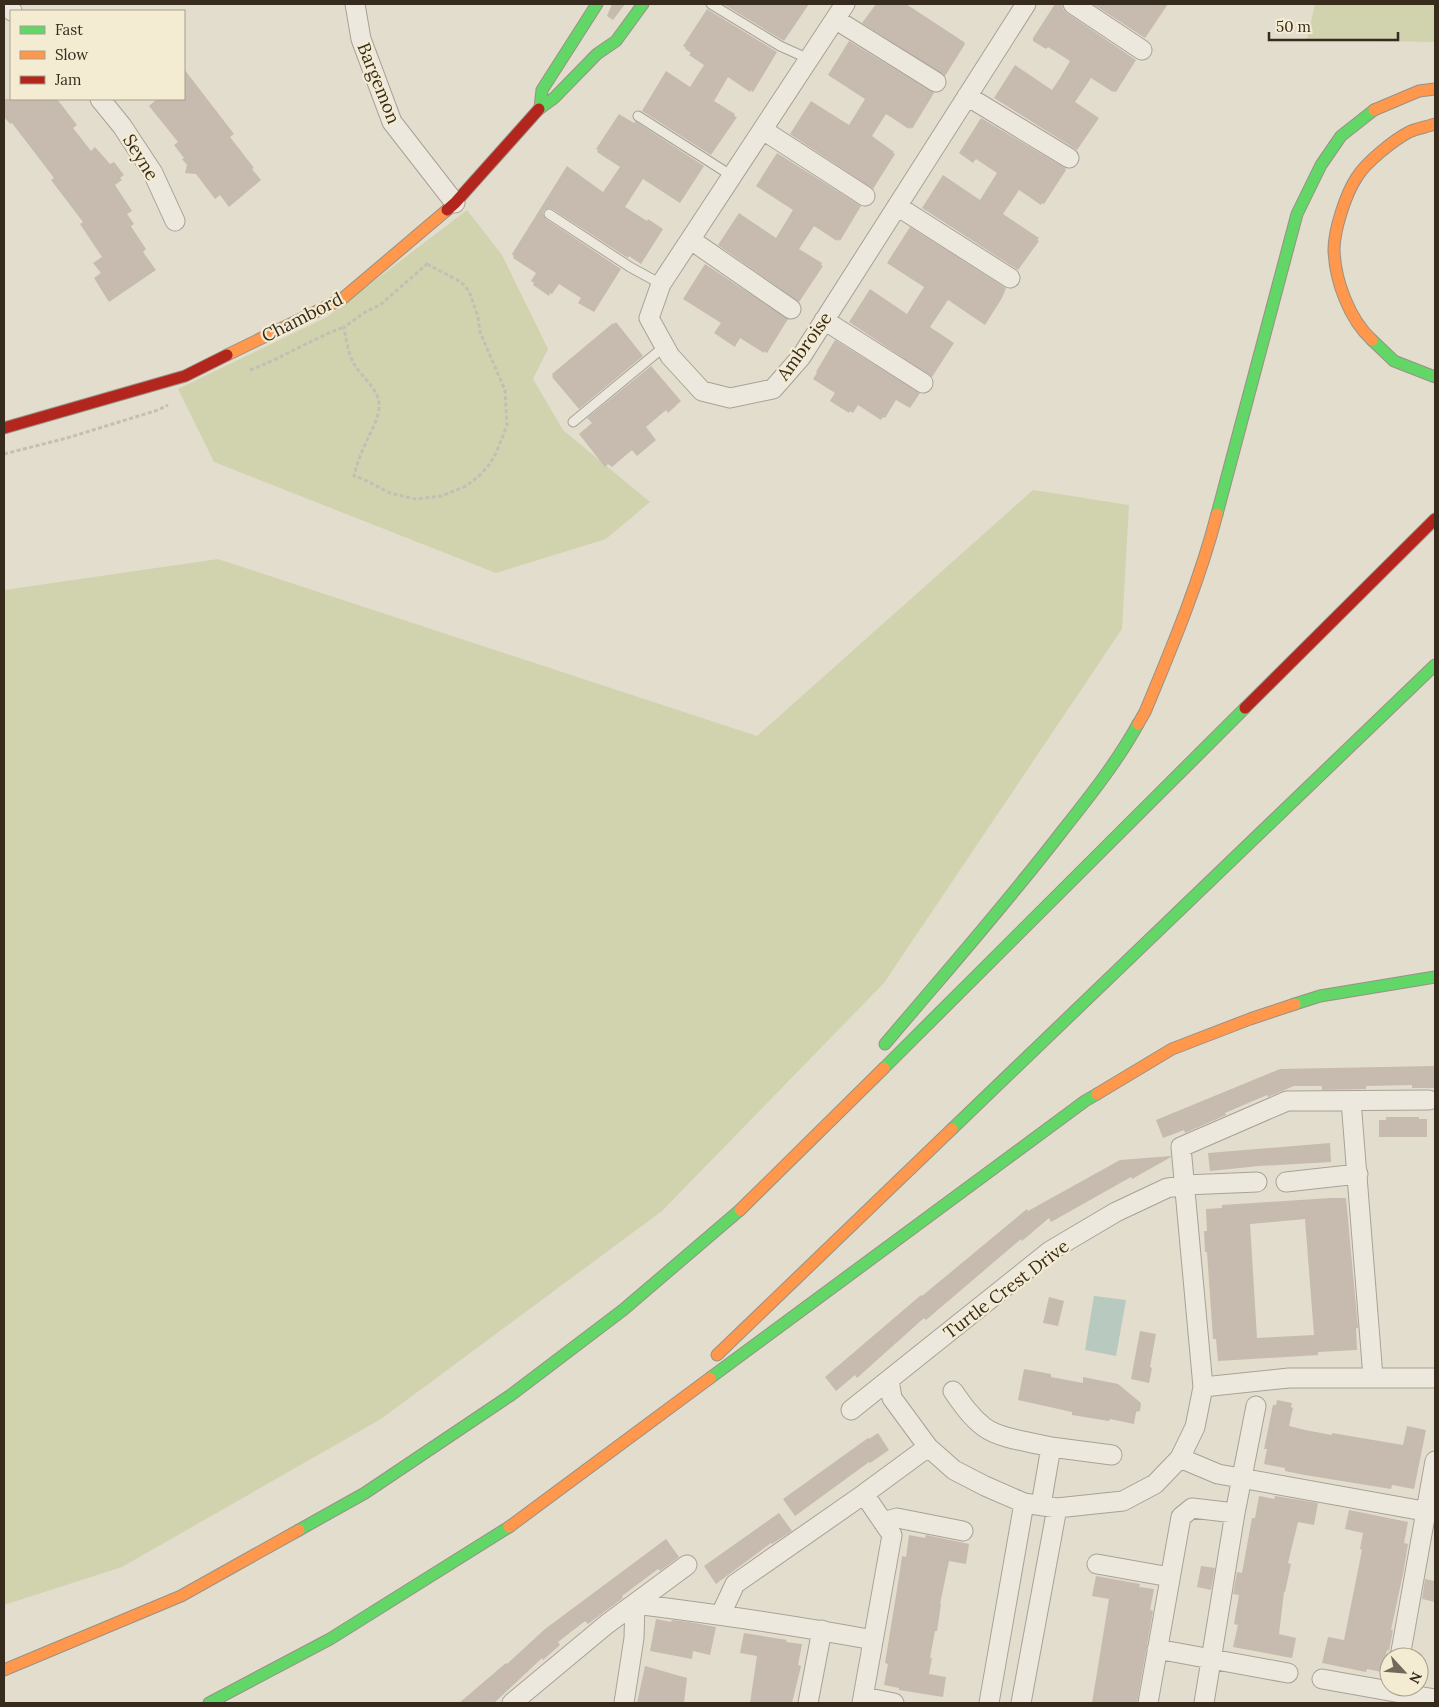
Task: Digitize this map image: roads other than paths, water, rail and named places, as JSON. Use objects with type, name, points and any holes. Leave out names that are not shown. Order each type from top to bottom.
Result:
[{"type":"main road","name":"Chambord","points":[[540,108],[542,90],[586,27],[597,4]]},
{"type":"main road","name":"Chambord","points":[[4,428],[185,376],[342,299],[455,203],[540,108],[554,98],[608,42],[616,41],[643,4]]},
{"type":"main road","points":[[581,5],[586,27]]},
{"type":"main road","points":[[879,1051],[1037,864],[1126,746],[1145,712],[1179,631],[1207,554],[1298,214],[1321,165],[1341,136],[1377,108],[1420,91],[1435,89]]},
{"type":"main road","points":[[1435,124],[1410,132],[1384,149],[1357,176],[1341,210],[1334,250],[1340,291],[1362,331],[1394,360],[1435,377]]},
{"type":"main road","points":[[4,1670],[181,1596],[365,1493],[511,1395],[623,1310],[727,1222],[765,1186],[1435,519]]},
{"type":"main road","points":[[635,1434],[1435,666]]},
{"type":"main road","points":[[209,1703],[330,1639],[502,1532],[1085,1101],[1172,1049],[1250,1019],[1320,996],[1435,977]]},
{"type":"main road","points":[[765,1186],[847,1089]]},
{"type":"street","name":"Bargemon","points":[[355,4],[361,39],[392,122],[455,203]]},
{"type":"street","name":"Ambroise","points":[[840,11],[661,284],[649,318],[670,356],[702,391],[730,398],[773,389],[801,357],[1026,4]]},
{"type":"street","points":[[1074,4],[1142,50]]},
{"type":"street","points":[[840,11],[936,82]]},
{"type":"street","points":[[967,96],[1069,158]]},
{"type":"street","name":"Seyne","points":[[101,100],[122,126],[153,173],[175,221]]},
{"type":"street","points":[[763,130],[865,196]]},
{"type":"street","points":[[897,206],[1010,278]]},
{"type":"street","points":[[690,240],[792,309]]},
{"type":"street","points":[[824,320],[924,383]]},
{"type":"street","points":[[888,1380],[892,1398],[928,1447],[954,1470],[985,1486],[1040,1505],[1123,1501],[1156,1484],[1180,1458],[1195,1427],[1203,1387],[1182,1147],[1287,1101],[1429,1100]]},
{"type":"street","points":[[1351,1101],[1373,1377]]},
{"type":"street","points":[[1286,1182],[1358,1174]]},
{"type":"street","name":"Turtle Crest Drive","points":[[851,1410],[1050,1251],[1116,1212],[1167,1188],[1185,1185],[1257,1182]]},
{"type":"street","points":[[1203,1387],[1289,1378],[1435,1378]]},
{"type":"street","points":[[952,1391],[969,1413],[984,1427],[999,1435],[1051,1447],[1112,1455]]},
{"type":"street","points":[[1204,1703],[1241,1478],[1256,1406]]},
{"type":"street","points":[[721,1614],[735,1584],[928,1447]]},
{"type":"street","points":[[989,1703],[1004,1619],[1040,1505],[1051,1447]]},
{"type":"street","points":[[1180,1458],[1218,1474],[1430,1513]]},
{"type":"street","points":[[1402,1647],[1430,1513],[1435,1461]]},
{"type":"street","points":[[864,1494],[892,1535],[863,1700],[894,1703]]},
{"type":"street","points":[[1022,1703],[1036,1624],[1040,1505]]},
{"type":"street","points":[[1148,1703],[1181,1518],[1192,1508],[1235,1513]]},
{"type":"street","points":[[883,1522],[897,1518],[963,1531]]},
{"type":"street","points":[[1097,1564],[1170,1577]]},
{"type":"street","points":[[512,1703],[607,1624],[687,1565]]},
{"type":"street","points":[[635,1604],[721,1614],[874,1640]]},
{"type":"street","points":[[624,1703],[634,1638],[635,1604]]},
{"type":"street","points":[[1004,1619],[1036,1624]]},
{"type":"street","points":[[808,1703],[822,1630]]},
{"type":"street","points":[[1157,1649],[1288,1673]]},
{"type":"street","points":[[1322,1679],[1379,1691]]},
{"type":"street","points":[[1419,1697],[1435,1699]]},
{"type":"lane","points":[[711,4],[780,46],[809,59]]},
{"type":"lane","points":[[638,116],[732,176]]},
{"type":"lane","points":[[549,214],[630,267],[661,284]]},
{"type":"lane","points":[[573,422],[665,346]]}]
